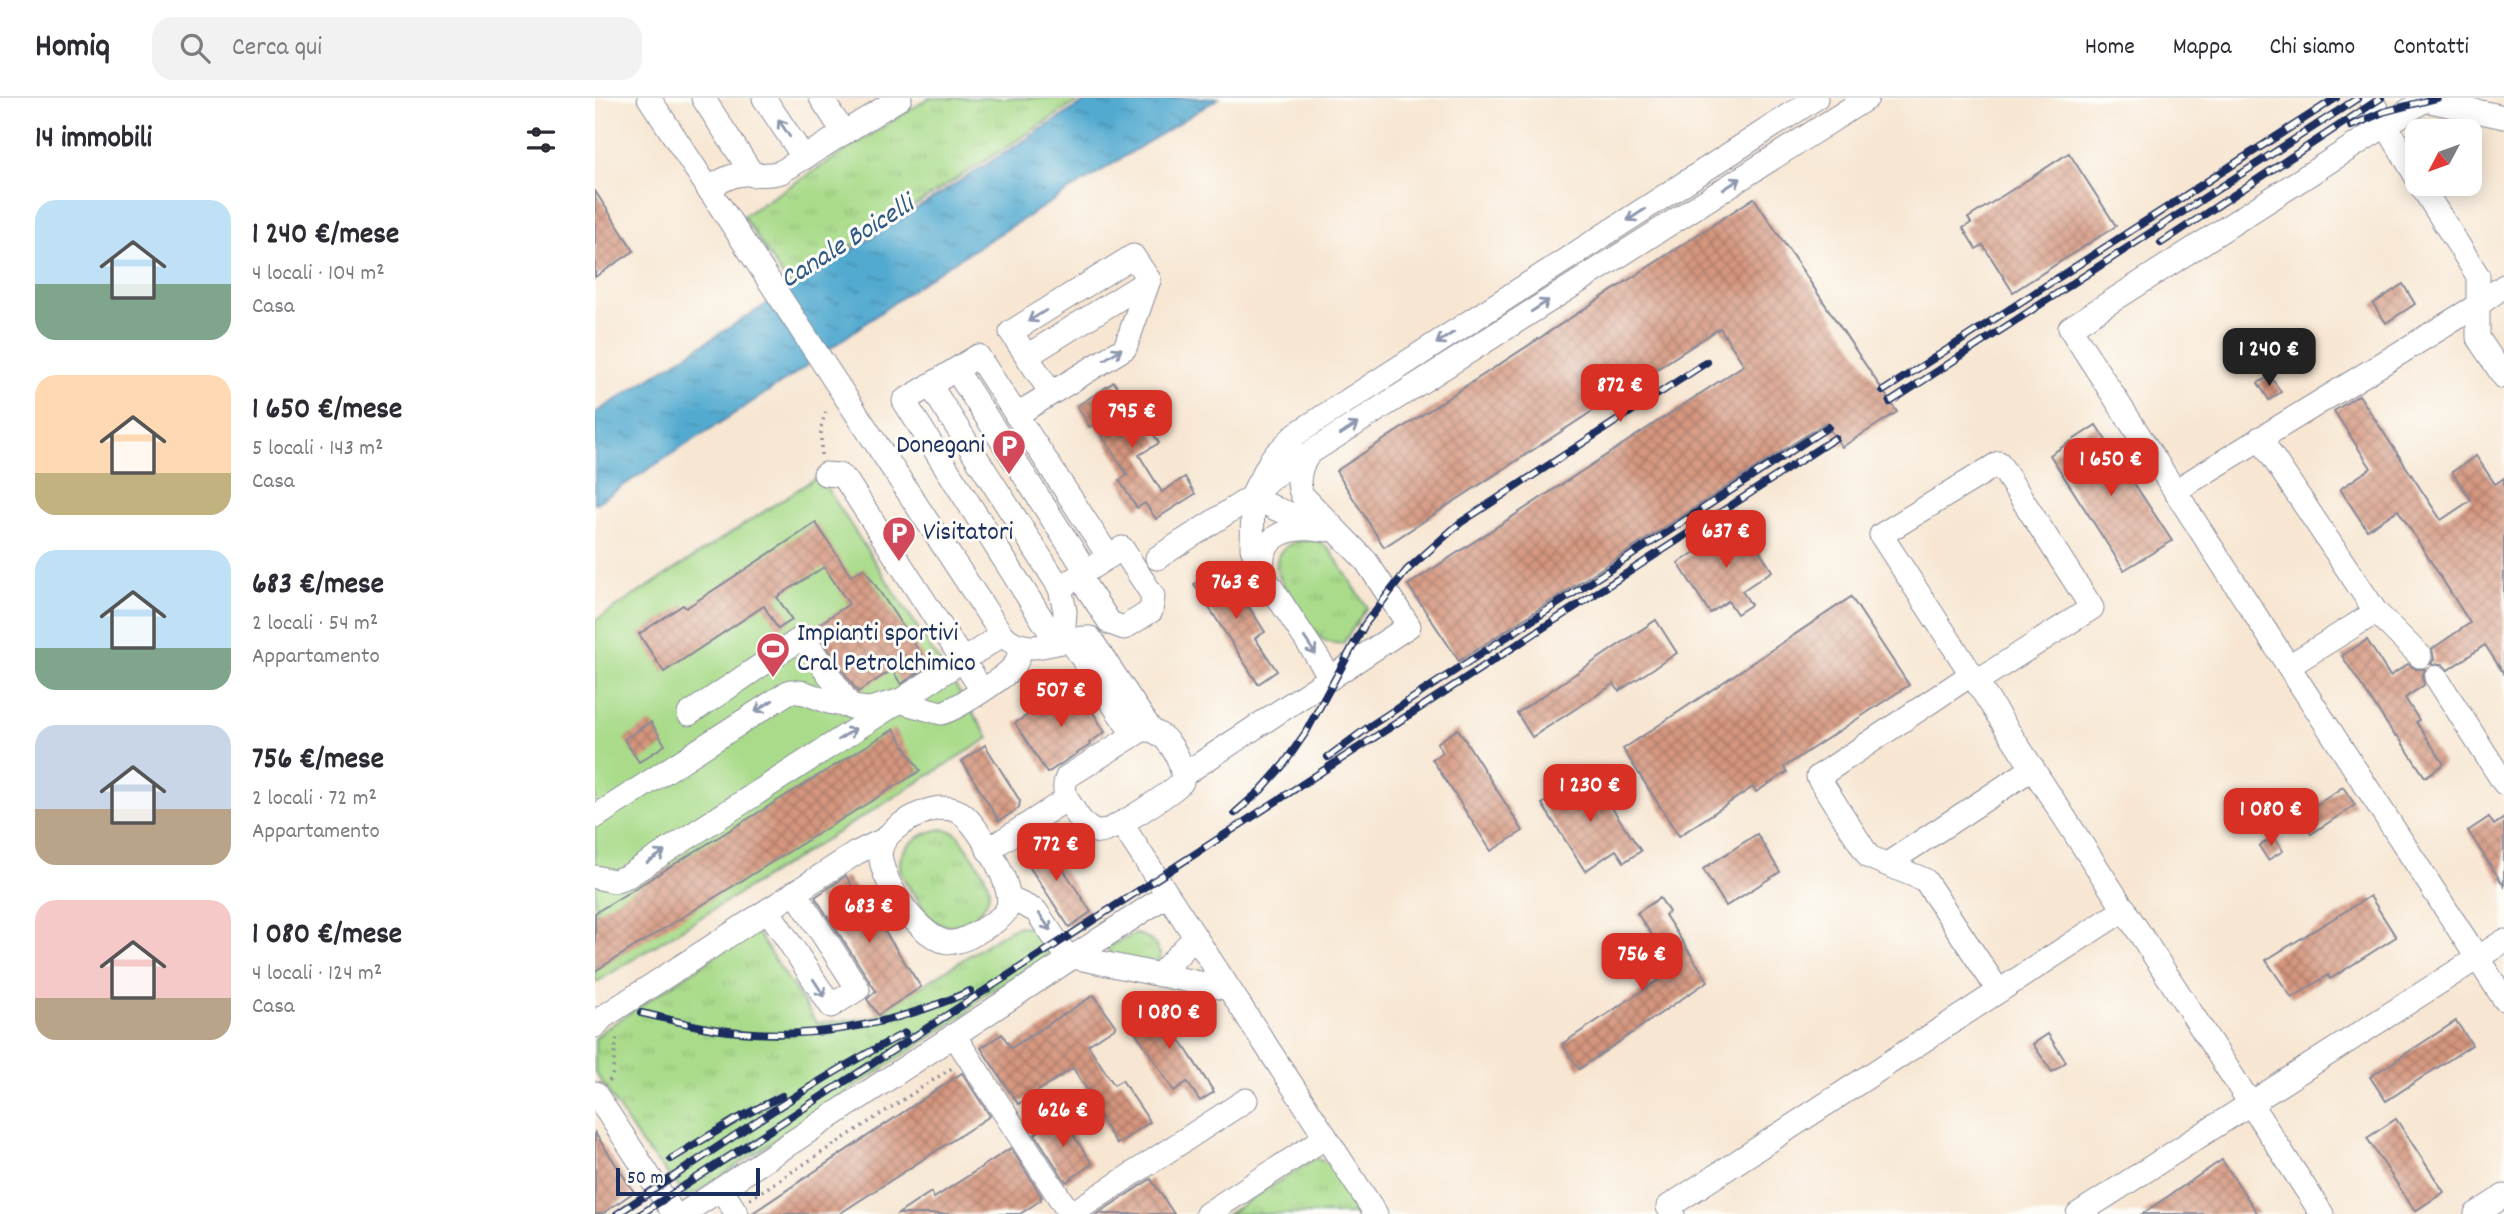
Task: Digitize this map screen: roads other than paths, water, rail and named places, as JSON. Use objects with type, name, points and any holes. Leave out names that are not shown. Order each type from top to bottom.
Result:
[{"type":"street","points":[[595,817],[790,691],[805,692],[851,707],[869,709],[898,701],[941,713],[960,705],[1014,666],[1005,634],[835,382],[649,98]]},
{"type":"street","points":[[702,98],[753,175]]},
{"type":"street","points":[[764,98],[804,158]]},
{"type":"street","points":[[821,98],[844,133]]},
{"type":"street","points":[[1331,678],[1265,577],[1252,548],[1253,496],[1266,467],[1281,447],[1296,434],[1816,98]]},
{"type":"street","points":[[1157,558],[1253,496],[1269,480],[1867,98]]},
{"type":"street","points":[[2370,98],[2405,159]]},
{"type":"street","points":[[2504,117],[2427,99],[2070,328],[2504,999]]},
{"type":"street","points":[[708,189],[729,177],[772,175],[844,133],[886,102]]},
{"type":"street","points":[[2428,196],[2478,276],[2478,338],[2504,377]]},
{"type":"street","points":[[1016,415],[1125,348],[1149,280],[1027,356],[1053,392]]},
{"type":"street","points":[[2175,491],[2478,305],[2504,286]]},
{"type":"street","points":[[1109,557],[978,356],[904,401],[1033,605],[1070,641],[1142,732]]},
{"type":"street","points":[[956,370],[1075,578]]},
{"type":"street","points":[[930,385],[1075,578],[1109,623],[1124,628],[1151,611],[1153,596],[1122,548],[1075,578],[1065,611],[1070,641]]},
{"type":"street","points":[[2260,438],[2376,611],[2420,656]]},
{"type":"street","points":[[1183,775],[1409,626],[1372,569],[1302,495],[1299,488],[1300,470],[1308,455]]},
{"type":"street","points":[[1998,990],[1925,880],[1870,857],[1818,777],[1974,677],[2092,608],[1999,463],[1881,535],[1974,677],[2125,909],[2322,1214]]},
{"type":"street","points":[[825,474],[839,475],[846,480],[982,690]]},
{"type":"street","points":[[1253,496],[1276,509],[1308,520],[1349,545]]},
{"type":"street","points":[[1265,577],[1262,556],[1277,536],[1303,528],[1329,532]]},
{"type":"street","points":[[2289,666],[2376,611]]},
{"type":"street","points":[[1005,634],[1040,647],[1070,641]]},
{"type":"street","points":[[595,877],[614,881],[628,876],[1005,634]]},
{"type":"street","points":[[689,714],[803,637],[851,707]]},
{"type":"street","points":[[2436,677],[2504,783]]},
{"type":"street","points":[[1142,732],[1160,733],[1179,762],[1183,775],[1175,788],[1104,832],[1091,830],[1079,819],[1064,788],[1067,777],[1142,732]]},
{"type":"street","points":[[1887,864],[2033,768]]},
{"type":"street","points":[[988,849],[1067,799]]},
{"type":"street","points":[[598,1020],[856,853],[885,839],[921,814],[935,809],[949,808],[964,815],[1004,875],[1009,898],[1007,909],[1002,916],[970,937],[951,943],[932,937],[915,922],[881,868],[880,852],[885,839]]},
{"type":"street","points":[[1121,823],[1376,1214]]},
{"type":"street","points":[[768,910],[831,1006],[849,995],[857,989],[795,892]]},
{"type":"street","points":[[683,1214],[1167,895]]},
{"type":"street","points":[[1009,898],[1036,911],[1071,958],[1229,989]]},
{"type":"street","points":[[1672,1214],[1668,1207],[2125,909]]},
{"type":"street","points":[[1159,975],[1195,937]]},
{"type":"street","points":[[2078,1214],[2504,941]]},
{"type":"street","points":[[954,1035],[1070,1214],[1246,1100]]},
{"type":"street","points":[[595,1093],[674,1214]]},
{"type":"street","points":[[1207,1214],[1326,1137]]},
{"type":"street","points":[[721,1189],[736,1212]]},
{"type":"street","points":[[2476,1214],[2504,1196]]},
{"type":"water","points":[[1091,98],[1219,98],[931,276],[792,376],[595,504],[595,413]]},
{"type":"railway","points":[[1883,391],[2336,98]]},
{"type":"railway","points":[[1890,402],[2358,98]]},
{"type":"railway","points":[[2161,243],[2381,98]]},
{"type":"railway","points":[[2351,126],[2383,112],[2437,98]]},
{"type":"railway","points":[[1235,813],[1261,790],[1284,764],[1306,732],[1365,624],[1407,570],[1460,523],[1707,362]]},
{"type":"railway","points":[[1328,757],[1373,724],[1828,427]]},
{"type":"railway","points":[[641,1214],[1835,438]]},
{"type":"railway","points":[[641,1013],[695,1026],[746,1033],[812,1032],[909,1014],[970,991]]},
{"type":"railway","points":[[617,1214],[831,1074],[905,1033]]},
{"type":"railway","points":[[671,1159],[735,1120],[782,1096]]},
{"type":"place","name":"Donegani","points":[[1009,476]]},
{"type":"place","name":"Visitatori","points":[[899,563]]},
{"type":"place","name":"Impianti sportivi Cral Petrolchimico","points":[[773,679]]},
{"type":"water label","name":"Canale Boicelli","points":[[848,244]]}]
